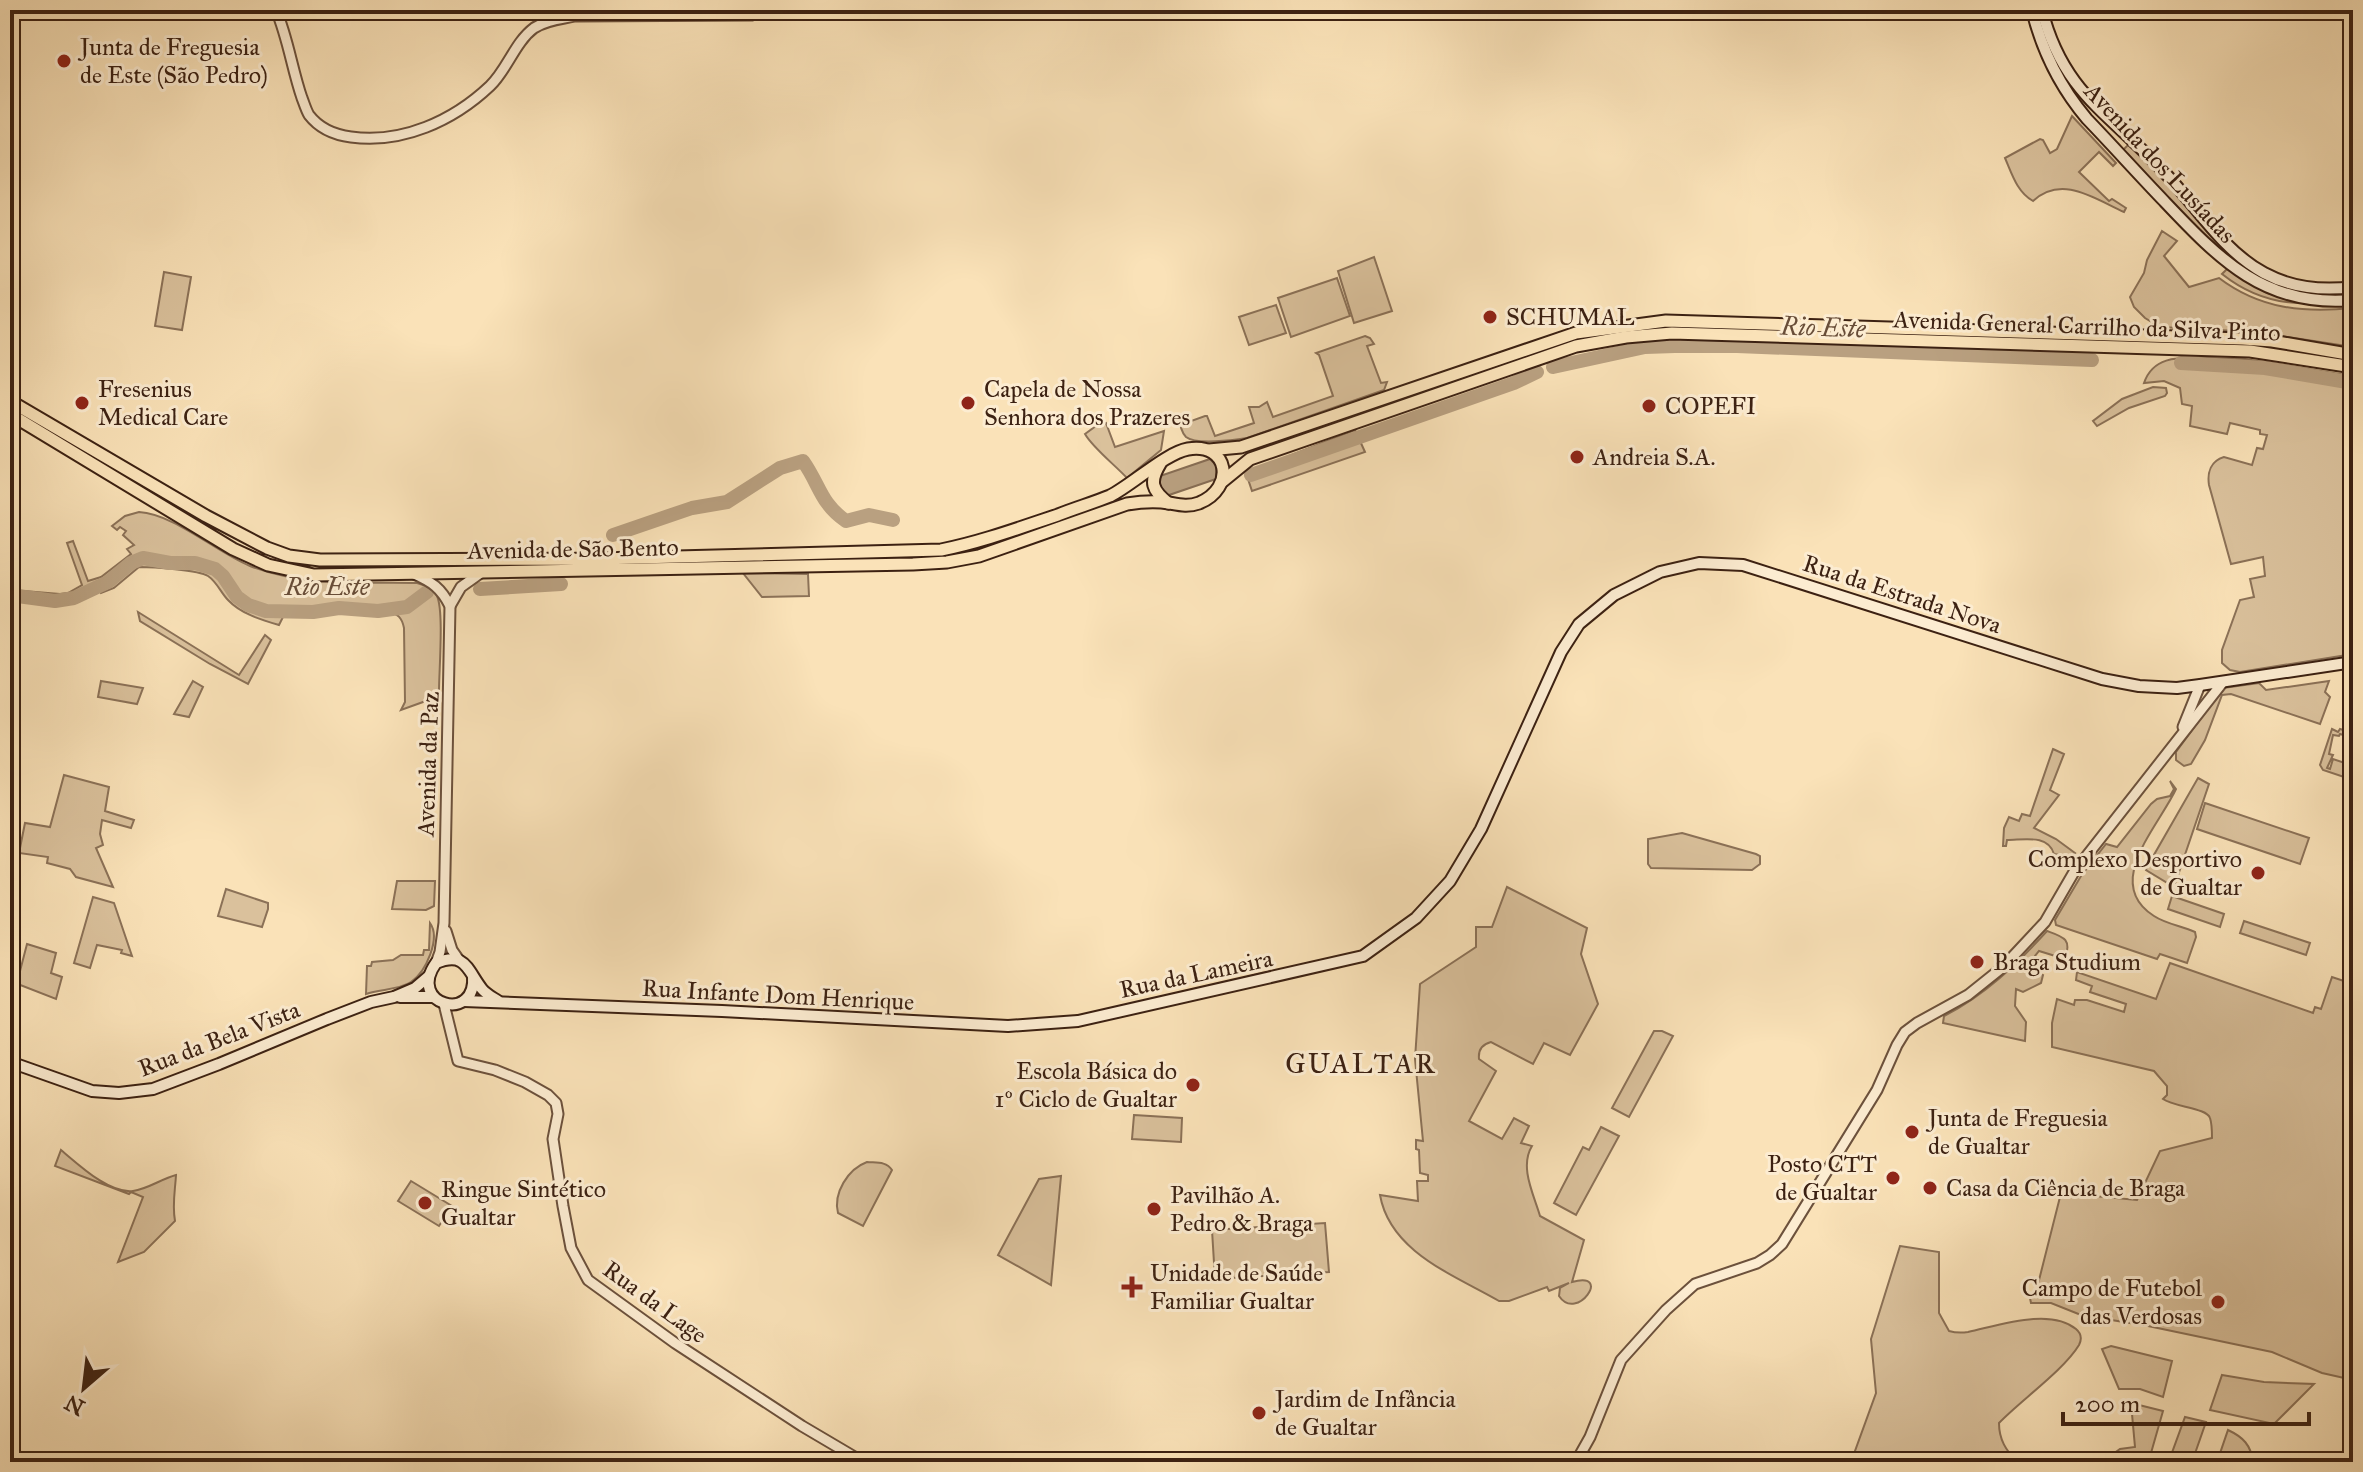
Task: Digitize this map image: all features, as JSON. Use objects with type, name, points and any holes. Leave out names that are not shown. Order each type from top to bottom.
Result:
[{"type":"main road","name":"Avenida dos Lusíadas","points":[[2032,10],[2043,48],[2062,85],[2079,109],[2210,250],[2260,283],[2285,294],[2314,299],[2353,300]]},
{"type":"main road","name":"Avenida dos Lusíadas","points":[[2042,10],[2054,46],[2072,79],[2096,108],[2164,172],[2230,249],[2274,278],[2298,286],[2329,289],[2353,287]]},
{"type":"main road","points":[[2062,85],[2072,79]]},
{"type":"main road","points":[[2114,148],[2124,146],[2126,136]]},
{"type":"main road","name":"Avenida General Carrilho da Silva Pinto","points":[[1209,450],[1241,447],[1576,333],[1666,321],[2243,339],[2353,355]]},
{"type":"main road","name":"Avenida General Carrilho da Silva Pinto","points":[[1223,481],[1250,459],[1576,346],[1626,337],[1672,333],[2250,351],[2353,367]]},
{"type":"main road","name":"Avenida de São Bento","points":[[10,401],[206,516],[267,548],[289,556],[320,560],[598,559],[941,550],[977,543],[1105,498],[1127,487],[1165,458],[1183,450],[1209,450]]},
{"type":"main road","name":"Avenida de São Bento","points":[[10,414],[233,549],[268,565],[314,575],[947,562],[979,556],[1127,504],[1169,503],[1179,506],[1197,503],[1210,497],[1223,481]]},
{"type":"main road","points":[[1209,450],[1219,457],[1223,465],[1223,481]]},
{"type":"main road","points":[[1160,464],[1153,479],[1154,487],[1157,494],[1169,503]]},
{"type":"main road","name":"Rua da Estrada Nova","points":[[1521,740],[1561,652],[1579,624],[1614,595],[1660,572],[1699,563],[1743,565],[2102,679],[2139,686],[2177,688],[2353,662]]},
{"type":"main road","name":"Rua da Lameira","points":[[1054,1023],[1078,1021],[1248,983],[1346,958],[1376,945],[1416,918],[1450,881],[1481,829],[1521,740]]},
{"type":"main road","points":[[473,976],[471,993],[461,1002],[444,1004],[433,997],[428,986],[436,963],[459,960],[469,967],[487,995],[500,1002]]},
{"type":"main road","name":"Rua da Bela Vista","points":[[10,1062],[92,1091],[141,1091],[168,1085],[327,1019],[371,1002],[394,997],[415,988],[429,976]]},
{"type":"main road","name":"Rua da Bela Vista","points":[[394,997],[433,997]]},
{"type":"main road","name":"Rua Infante Dom Henrique","points":[[461,1002],[1008,1026],[1054,1023]]},
{"type":"street","points":[[276,10],[308,114],[321,127],[341,136],[365,139],[395,137],[429,126],[464,108],[492,85],[531,30],[546,22],[575,16],[752,15],[773,10]]},
{"type":"street","points":[[450,606],[461,587],[482,572]]},
{"type":"street","points":[[414,574],[436,585],[450,606]]},
{"type":"street","name":"Avenida da Paz","points":[[436,963],[444,923],[450,606]]},
{"type":"street","points":[[1576,1462],[1596,1424],[1621,1360],[1666,1310],[1695,1284],[1757,1263],[1782,1244],[1877,1090],[1905,1032],[1968,995],[2003,967],[2045,922],[2074,872],[2177,740],[2195,711],[2223,682]]},
{"type":"street","points":[[2195,711],[2200,685]]},
{"type":"street","points":[[2177,688],[2195,711]]},
{"type":"street","name":"Avenida da Paz","points":[[444,923],[449,944],[459,960]]},
{"type":"street","points":[[453,1034],[461,1002]]},
{"type":"street","points":[[444,1004],[453,1034]]},
{"type":"street","name":"Rua da Lage","points":[[453,1034],[458,1061],[495,1070],[525,1082],[556,1103],[558,1114],[553,1139],[563,1206],[571,1248],[588,1280],[675,1343],[863,1462]]},
{"type":"shaded area","points":[[2072,116],[2116,163],[2113,166],[2099,152],[2079,172],[2109,201],[2112,199],[2126,208],[2124,212],[2067,189],[2044,193],[2033,201],[2016,182],[2005,158],[2040,139],[2050,153],[2057,149]]},
{"type":"shaded area","points":[[2128,145],[2163,178],[2222,246],[2254,272],[2292,290],[2315,293],[2353,291],[2353,295],[2322,295],[2291,291],[2267,282],[2243,269],[2179,211],[2123,150]]},
{"type":"shaded area","points":[[2162,231],[2177,241],[2164,256],[2189,287],[2219,278],[2250,296],[2283,306],[2317,310],[2353,308],[2353,347],[2256,332],[2160,327],[2145,318],[2134,307],[2130,297]]},
{"type":"shaded area","points":[[1374,257],[1392,311],[1354,323],[1338,271]]},
{"type":"shaded area","points":[[2227,269],[2267,293],[2302,303],[2270,299],[2250,292],[2222,274]]},
{"type":"shaded area","points":[[164,272],[191,277],[182,330],[155,326]]},
{"type":"shaded area","points":[[1337,278],[1350,316],[1291,337],[1278,298]]},
{"type":"shaded area","points":[[1276,305],[1286,333],[1249,345],[1239,317]]},
{"type":"shaded area","points":[[1365,336],[1374,344],[1367,346],[1381,383],[1387,382],[1384,390],[1247,438],[1198,441],[1183,433],[1180,425],[1205,416],[1215,436],[1254,423],[1249,407],[1259,407],[1267,402],[1273,417],[1333,396],[1316,353]]},
{"type":"shaded area","points":[[2245,359],[2353,376],[2353,654],[2240,672],[2230,670],[2222,663],[2222,650],[2240,600],[2254,597],[2250,579],[2265,576],[2263,557],[2231,564],[2209,485],[2209,471],[2216,461],[2224,457],[2252,465],[2257,448],[2263,449],[2267,435],[2260,434],[2260,430],[2230,423],[2227,434],[2190,426],[2192,406],[2182,404],[2180,388],[2164,381],[2144,383],[2155,367],[2170,360]]},
{"type":"shaded area","points":[[2153,387],[2166,388],[2167,393],[2129,408],[2097,426],[2093,421],[2122,399]]},
{"type":"shaded area","points":[[1106,423],[1115,447],[1164,431],[1161,450],[1127,478],[1085,434]]},
{"type":"shaded area","points":[[1355,430],[1365,452],[1252,491],[1246,473]]},
{"type":"shaded area","points":[[1210,459],[1216,465],[1216,479],[1166,496],[1162,491],[1160,476]]},
{"type":"shaded area","points":[[139,512],[166,519],[237,560],[270,573],[311,580],[417,583],[428,587],[437,596],[439,604],[439,691],[423,702],[401,710],[405,702],[404,628],[399,617],[387,612],[387,608],[340,606],[307,611],[250,604],[235,592],[221,569],[203,562],[147,557],[134,559],[106,582],[64,598],[10,593],[12,590],[60,594],[82,585],[67,543],[73,541],[88,581],[101,577],[131,554],[127,549],[134,545],[123,535],[126,531],[112,526],[125,516]]},
{"type":"shaded area","points":[[142,560],[209,569],[221,577],[236,599],[248,607],[284,615],[279,625],[252,616],[233,605],[208,576],[164,568],[139,567],[114,588],[101,593],[99,588]]},
{"type":"shaded area","points":[[743,573],[808,574],[809,596],[762,597]]},
{"type":"shaded area","points":[[138,612],[239,675],[265,635],[271,640],[248,684],[140,621]]},
{"type":"shaded area","points":[[101,681],[143,688],[137,704],[98,697]]},
{"type":"shaded area","points":[[193,681],[203,687],[189,717],[174,714]]},
{"type":"shaded area","points":[[2329,681],[2325,692],[2330,697],[2320,724],[2231,694],[2222,695],[2205,740],[2191,764],[2184,766],[2176,760],[2176,752],[2223,688],[2259,683],[2266,690]]},
{"type":"shaded area","points":[[2332,729],[2353,733],[2353,738],[2333,735],[2329,754],[2333,755],[2327,768],[2330,769],[2333,759],[2345,763],[2347,769],[2344,777],[2323,770],[2320,765]]},
{"type":"shaded area","points":[[2053,749],[2064,754],[2050,790],[2059,795],[2034,828],[2075,853],[2061,859],[2047,843],[2041,841],[2007,840],[2006,846],[2003,846],[2004,828],[2009,817],[2019,821],[2022,814],[2030,816]]},
{"type":"shaded area","points":[[64,775],[109,787],[105,811],[134,820],[131,828],[102,820],[100,834],[103,845],[96,848],[113,887],[76,877],[70,869],[47,863],[48,857],[19,853],[25,823],[50,827]]},
{"type":"shaded area","points":[[2198,778],[2209,784],[2174,887],[2146,870]]},
{"type":"shaded area","points":[[2170,781],[2176,789],[2139,854],[2133,887],[2139,903],[2154,916],[2195,932],[2187,963],[2160,954],[2157,959],[2056,925],[2055,920],[2081,876],[2106,844],[2117,847],[2151,804],[2170,796],[2174,789]]},
{"type":"shaded area","points":[[2205,803],[2309,838],[2300,864],[2197,829]]},
{"type":"shaded area","points":[[1682,833],[1756,854],[1760,856],[1760,864],[1752,870],[1651,868],[1648,864],[1648,839]]},
{"type":"shaded area","points":[[397,881],[435,881],[434,906],[426,910],[392,909]]},
{"type":"shaded area","points":[[1507,887],[1587,928],[1581,954],[1598,1004],[1570,1055],[1544,1043],[1533,1064],[1491,1042],[1483,1046],[1479,1059],[1496,1071],[1469,1121],[1502,1139],[1514,1118],[1529,1126],[1521,1143],[1532,1146],[1528,1154],[1527,1172],[1540,1216],[1584,1240],[1572,1282],[1584,1280],[1590,1283],[1591,1288],[1588,1295],[1574,1304],[1566,1303],[1559,1296],[1560,1288],[1569,1283],[1549,1291],[1547,1287],[1509,1301],[1499,1301],[1444,1271],[1410,1247],[1396,1232],[1386,1215],[1380,1195],[1418,1201],[1417,1181],[1428,1181],[1428,1175],[1420,1173],[1419,1150],[1416,1149],[1416,1140],[1423,1141],[1415,1059],[1420,984],[1476,947],[1476,927],[1492,927]]},
{"type":"shaded area","points":[[226,889],[268,903],[262,927],[218,916]]},
{"type":"shaded area","points":[[2172,896],[2224,914],[2220,927],[2168,909]]},
{"type":"shaded area","points":[[93,897],[114,903],[132,956],[121,953],[122,950],[97,945],[90,968],[74,963]]},
{"type":"shaded area","points":[[2244,921],[2310,943],[2306,955],[2240,933]]},
{"type":"shaded area","points":[[430,923],[433,946],[427,963],[417,977],[401,987],[366,994],[367,966],[401,955],[423,955],[424,950],[429,950]]},
{"type":"shaded area","points":[[2047,931],[2065,940],[2067,952],[2065,959],[2039,951],[2033,971],[2043,975],[2041,983],[2023,992],[2016,989],[2015,1006],[2026,1022],[2025,1041],[1943,1023],[1944,1016],[1973,999],[1999,978]]},
{"type":"shaded area","points":[[27,944],[56,953],[51,973],[62,977],[56,999],[10,981],[10,974],[19,975]]},
{"type":"shaded area","points":[[2170,963],[2313,1013],[2315,1007],[2321,1009],[2332,977],[2353,984],[2353,1380],[2322,1373],[2272,1352],[2081,1315],[2051,1303],[2031,1303],[2061,1193],[2137,1200],[2160,1151],[2212,1138],[2208,1115],[2163,1099],[2167,1095],[2167,1086],[2154,1071],[2052,1047],[2052,1023],[2057,999],[2074,1005],[2075,1000],[2087,1000],[2124,1012],[2126,1004],[2090,992],[2092,986],[2076,980],[2077,972],[2156,999]]},
{"type":"shaded area","points":[[1654,1031],[1673,1036],[1629,1117],[1612,1108]]},
{"type":"shaded area","points":[[1134,1115],[1182,1118],[1181,1142],[1132,1139]]},
{"type":"shaded area","points":[[1601,1127],[1619,1136],[1576,1215],[1554,1203],[1583,1147],[1589,1150]]},
{"type":"shaded area","points":[[61,1150],[94,1177],[124,1191],[139,1190],[176,1175],[175,1221],[144,1252],[118,1262],[143,1197],[129,1194],[55,1166]]},
{"type":"shaded area","points":[[867,1162],[884,1164],[892,1170],[863,1226],[838,1213],[837,1205],[840,1190],[848,1176]]},
{"type":"shaded area","points":[[1061,1176],[1051,1285],[998,1255],[1039,1179]]},
{"type":"shaded area","name":"Ringue Sintético Gualtar","points":[[411,1181],[452,1206],[439,1226],[398,1201]]},
{"type":"shaded area","points":[[1325,1223],[1329,1272],[1215,1279],[1212,1230]]},
{"type":"shaded area","points":[[1900,1246],[1939,1252],[1939,1313],[1949,1331],[1968,1332],[2023,1320],[2052,1319],[2065,1323],[2079,1333],[2080,1343],[2072,1355],[1999,1423],[2004,1444],[2017,1462],[1851,1462],[1876,1393],[1871,1339]]},
{"type":"shaded area","points":[[2111,1346],[2172,1361],[2163,1397],[2140,1389],[2119,1389],[2102,1349]]},
{"type":"shaded area","points":[[2222,1375],[2264,1382],[2314,1384],[2274,1424],[2210,1410]]},
{"type":"shaded area","points":[[2131,1403],[2163,1411],[2151,1453],[2170,1458],[2185,1417],[2206,1422],[2192,1462],[2102,1462],[2120,1449],[2135,1447]]},
{"type":"shaded area","points":[[2228,1430],[2245,1442],[2253,1462],[2217,1462]]},
{"type":"waterway","name":"Rio Este","points":[[1553,367],[1645,347],[1675,346],[2092,360]]},
{"type":"waterway","name":"Rio Este","points":[[2181,363],[2265,368],[2353,383]]},
{"type":"waterway","name":"Rio Este","points":[[1251,475],[1514,383],[1537,372]]},
{"type":"waterway","name":"Rio Este","points":[[613,535],[692,508],[727,502],[780,468],[803,461],[825,500],[846,521],[869,515],[893,520]]},
{"type":"waterway","name":"Rio Este","points":[[10,595],[55,601],[74,598],[108,582],[131,563],[143,558],[195,563],[215,569],[237,597],[248,605],[266,611],[313,612],[339,608],[378,611],[407,607],[427,592]]},
{"type":"waterway","name":"Rio Este","points":[[480,589],[561,584]]},
{"type":"place","name":"Junta de Freguesia de Este (São Pedro)","points":[[64,61]]},
{"type":"place","name":"SCHUMAL","points":[[1490,317]]},
{"type":"place","name":"Fresenius Medical Care","points":[[82,403]]},
{"type":"place","name":"Capela de Nossa Senhora dos Prazeres","points":[[968,403]]},
{"type":"place","name":"COPEFI","points":[[1649,406]]},
{"type":"place","name":"Andreia S.A.","points":[[1577,457]]},
{"type":"place","name":"Complexo Desportivo de Gualtar","points":[[2258,873]]},
{"type":"place","name":"Braga Studium","points":[[1977,962]]},
{"type":"place","name":"Escola Básica do 1º Ciclo de Gualtar","points":[[1193,1085]]},
{"type":"place","name":"Junta de Freguesia de Gualtar","points":[[1912,1132]]},
{"type":"place","name":"Posto CTT de Gualtar","points":[[1893,1178]]},
{"type":"place","name":"Casa da Ciência de Braga","points":[[1930,1188]]},
{"type":"place","name":"Ringue Sintético Gualtar","points":[[425,1203]]},
{"type":"place","name":"Pavilhão A. Pedro & Braga","points":[[1154,1209]]},
{"type":"place","name":"Unidade de Saúde Familiar Gualtar","points":[[1132,1287]]},
{"type":"place","name":"Campo de Futebol das Verdosas","points":[[2218,1302]]},
{"type":"place","name":"Jardim de Infância de Gualtar","points":[[1259,1413]]},
{"type":"district","name":"GUALTAR","points":[[1361,1063]]}]
